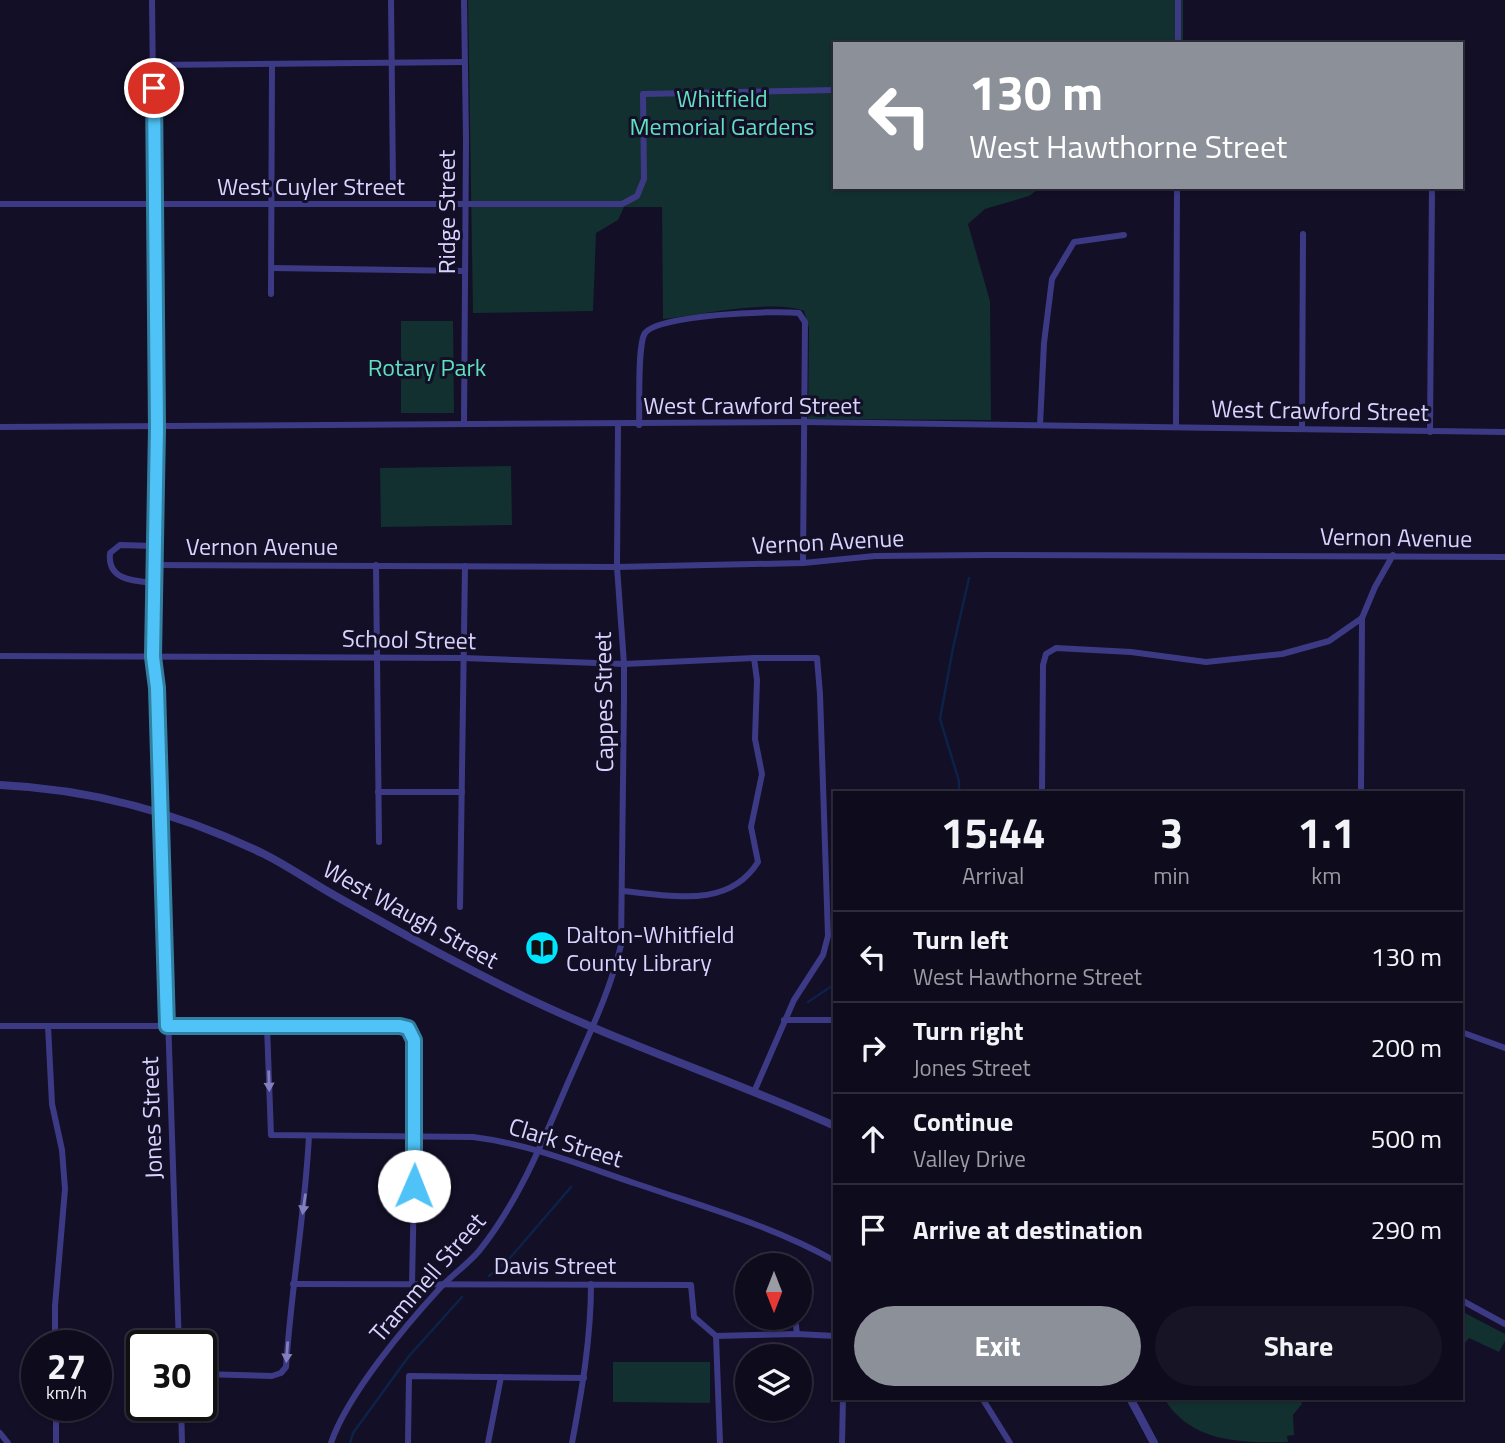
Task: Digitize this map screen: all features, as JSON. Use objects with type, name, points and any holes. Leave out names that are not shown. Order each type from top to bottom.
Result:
[{"type":"street","name":"Jones Street","points":[[152,0],[157,428],[153,657],[157,688],[178,1330]]},
{"type":"street","points":[[391,0],[393,184]]},
{"type":"street","name":"Ridge Street","points":[[464,0],[464,424]]},
{"type":"street","points":[[1178,0],[1178,42]]},
{"type":"street","points":[[154,65],[464,62]]},
{"type":"street","points":[[271,294],[272,65]]},
{"type":"street","name":"West Cuyler Street","points":[[0,204],[622,204],[637,196],[644,179],[643,94],[833,90]]},
{"type":"street","points":[[1176,427],[1177,189]]},
{"type":"street","points":[[1430,432],[1432,189]]},
{"type":"street","points":[[1303,234],[1303,428]]},
{"type":"street","points":[[1040,425],[1044,343],[1052,279],[1074,242],[1124,235]]},
{"type":"street","points":[[272,268],[465,271]]},
{"type":"street","points":[[639,425],[640,354],[646,331],[662,324],[738,313],[776,310],[799,313],[805,322],[803,563]]},
{"type":"street","name":"West Crawford Street","points":[[0,427],[804,422],[1505,432]]},
{"type":"street","name":"Cappes Street","points":[[613,979],[621,945],[622,891],[624,664],[617,567],[618,425]]},
{"type":"street","points":[[153,583],[130,581],[119,576],[109,562],[110,553],[120,545],[154,546]]},
{"type":"street","points":[[1361,791],[1362,618],[1393,555]]},
{"type":"street","name":"Vernon Avenue","points":[[153,565],[617,567],[803,563],[875,556],[1505,557]]},
{"type":"street","points":[[376,565],[379,842]]},
{"type":"street","points":[[460,907],[465,566]]},
{"type":"street","points":[[1042,791],[1043,664],[1046,654],[1056,648],[1131,652],[1206,662],[1282,654],[1329,641],[1362,618]]},
{"type":"street","name":"School Street","points":[[0,656],[463,659],[624,664],[817,658],[825,836],[826,944],[823,955],[800,988],[784,1020]]},
{"type":"street","points":[[622,891],[692,897],[712,896],[734,887],[758,862],[751,827],[762,774],[755,739],[757,680],[754,658]]},
{"type":"street","name":"West Waugh Street","points":[[0,785],[40,786],[103,797],[160,814],[265,855],[443,956],[592,1028],[833,1125]]},
{"type":"street","points":[[378,792],[462,792]]},
{"type":"street","name":"Trammell Street","points":[[331,1443],[356,1396],[399,1337],[443,1285],[477,1253],[509,1210],[538,1151],[613,979]]},
{"type":"street","points":[[754,1093],[784,1020],[833,1020]]},
{"type":"street","points":[[0,1026],[408,1028],[414,1040],[412,1284]]},
{"type":"street","points":[[48,1026],[52,1104],[62,1150],[65,1189],[55,1330]]},
{"type":"street","name":"Clark Street","points":[[267,1026],[271,1135],[473,1137],[499,1140],[744,1220],[806,1245],[833,1260]]},
{"type":"street","points":[[1463,1033],[1505,1048]]},
{"type":"street","points":[[217,1374],[272,1376],[281,1373],[286,1367],[293,1284],[306,1190],[309,1136]]},
{"type":"street","name":"Davis Street","points":[[293,1284],[691,1285],[694,1317],[716,1336]]},
{"type":"street","points":[[572,1443],[591,1320],[591,1284]]},
{"type":"street","points":[[1463,1301],[1505,1324]]},
{"type":"street","points":[[796,1330],[797,1334]]},
{"type":"street","points":[[720,1443],[716,1336],[833,1336]]},
{"type":"street","points":[[408,1443],[409,1376],[584,1378]]},
{"type":"street","points":[[488,1443],[501,1377]]},
{"type":"street","points":[[842,1443],[843,1400]]},
{"type":"street","points":[[983,1400],[1010,1443]]},
{"type":"street","points":[[1131,1400],[1154,1443]]},
{"type":"street","points":[[56,1421],[57,1443]]},
{"type":"street","points":[[181,1421],[182,1443]]},
{"type":"street","points":[[0,1433],[8,1443]]},
{"type":"green space","name":"Whitfield Memorial Gardens","points":[[468,0],[1183,0],[1183,42],[833,42],[833,189],[1038,189],[1029,196],[985,209],[968,224],[990,301],[991,420],[808,419],[809,328],[804,311],[754,307],[663,319],[662,207],[624,207],[618,220],[596,233],[593,311],[473,313]]},
{"type":"green space","name":"Rotary Park","points":[[401,321],[453,321],[454,413],[401,413]]},
{"type":"green space","points":[[511,466],[512,525],[381,527],[380,468]]},
{"type":"green space","points":[[1463,1312],[1505,1334],[1505,1341],[1499,1352],[1469,1338],[1465,1343]]},
{"type":"green space","points":[[613,1362],[710,1362],[710,1403],[613,1402]]},
{"type":"green space","points":[[1165,1400],[1301,1400],[1302,1404],[1293,1415],[1294,1435],[1287,1436],[1288,1442],[1253,1442],[1218,1437],[1188,1424]]},
{"type":"waterway","points":[[959,791],[959,781],[940,719],[969,578]]},
{"type":"waterway","points":[[808,1002],[833,985]]},
{"type":"waterway","points":[[489,1276],[510,1258],[571,1187]]},
{"type":"waterway","points":[[350,1443],[353,1433],[409,1356],[462,1297]]},
{"type":"place","name":"Dalton-Whitfield County Library","points":[[542,948]]},
{"type":"route","points":[[154,88],[157,428],[153,657],[157,688],[167,1026],[316,1025],[408,1028],[414,1040],[414,1186]]}]
